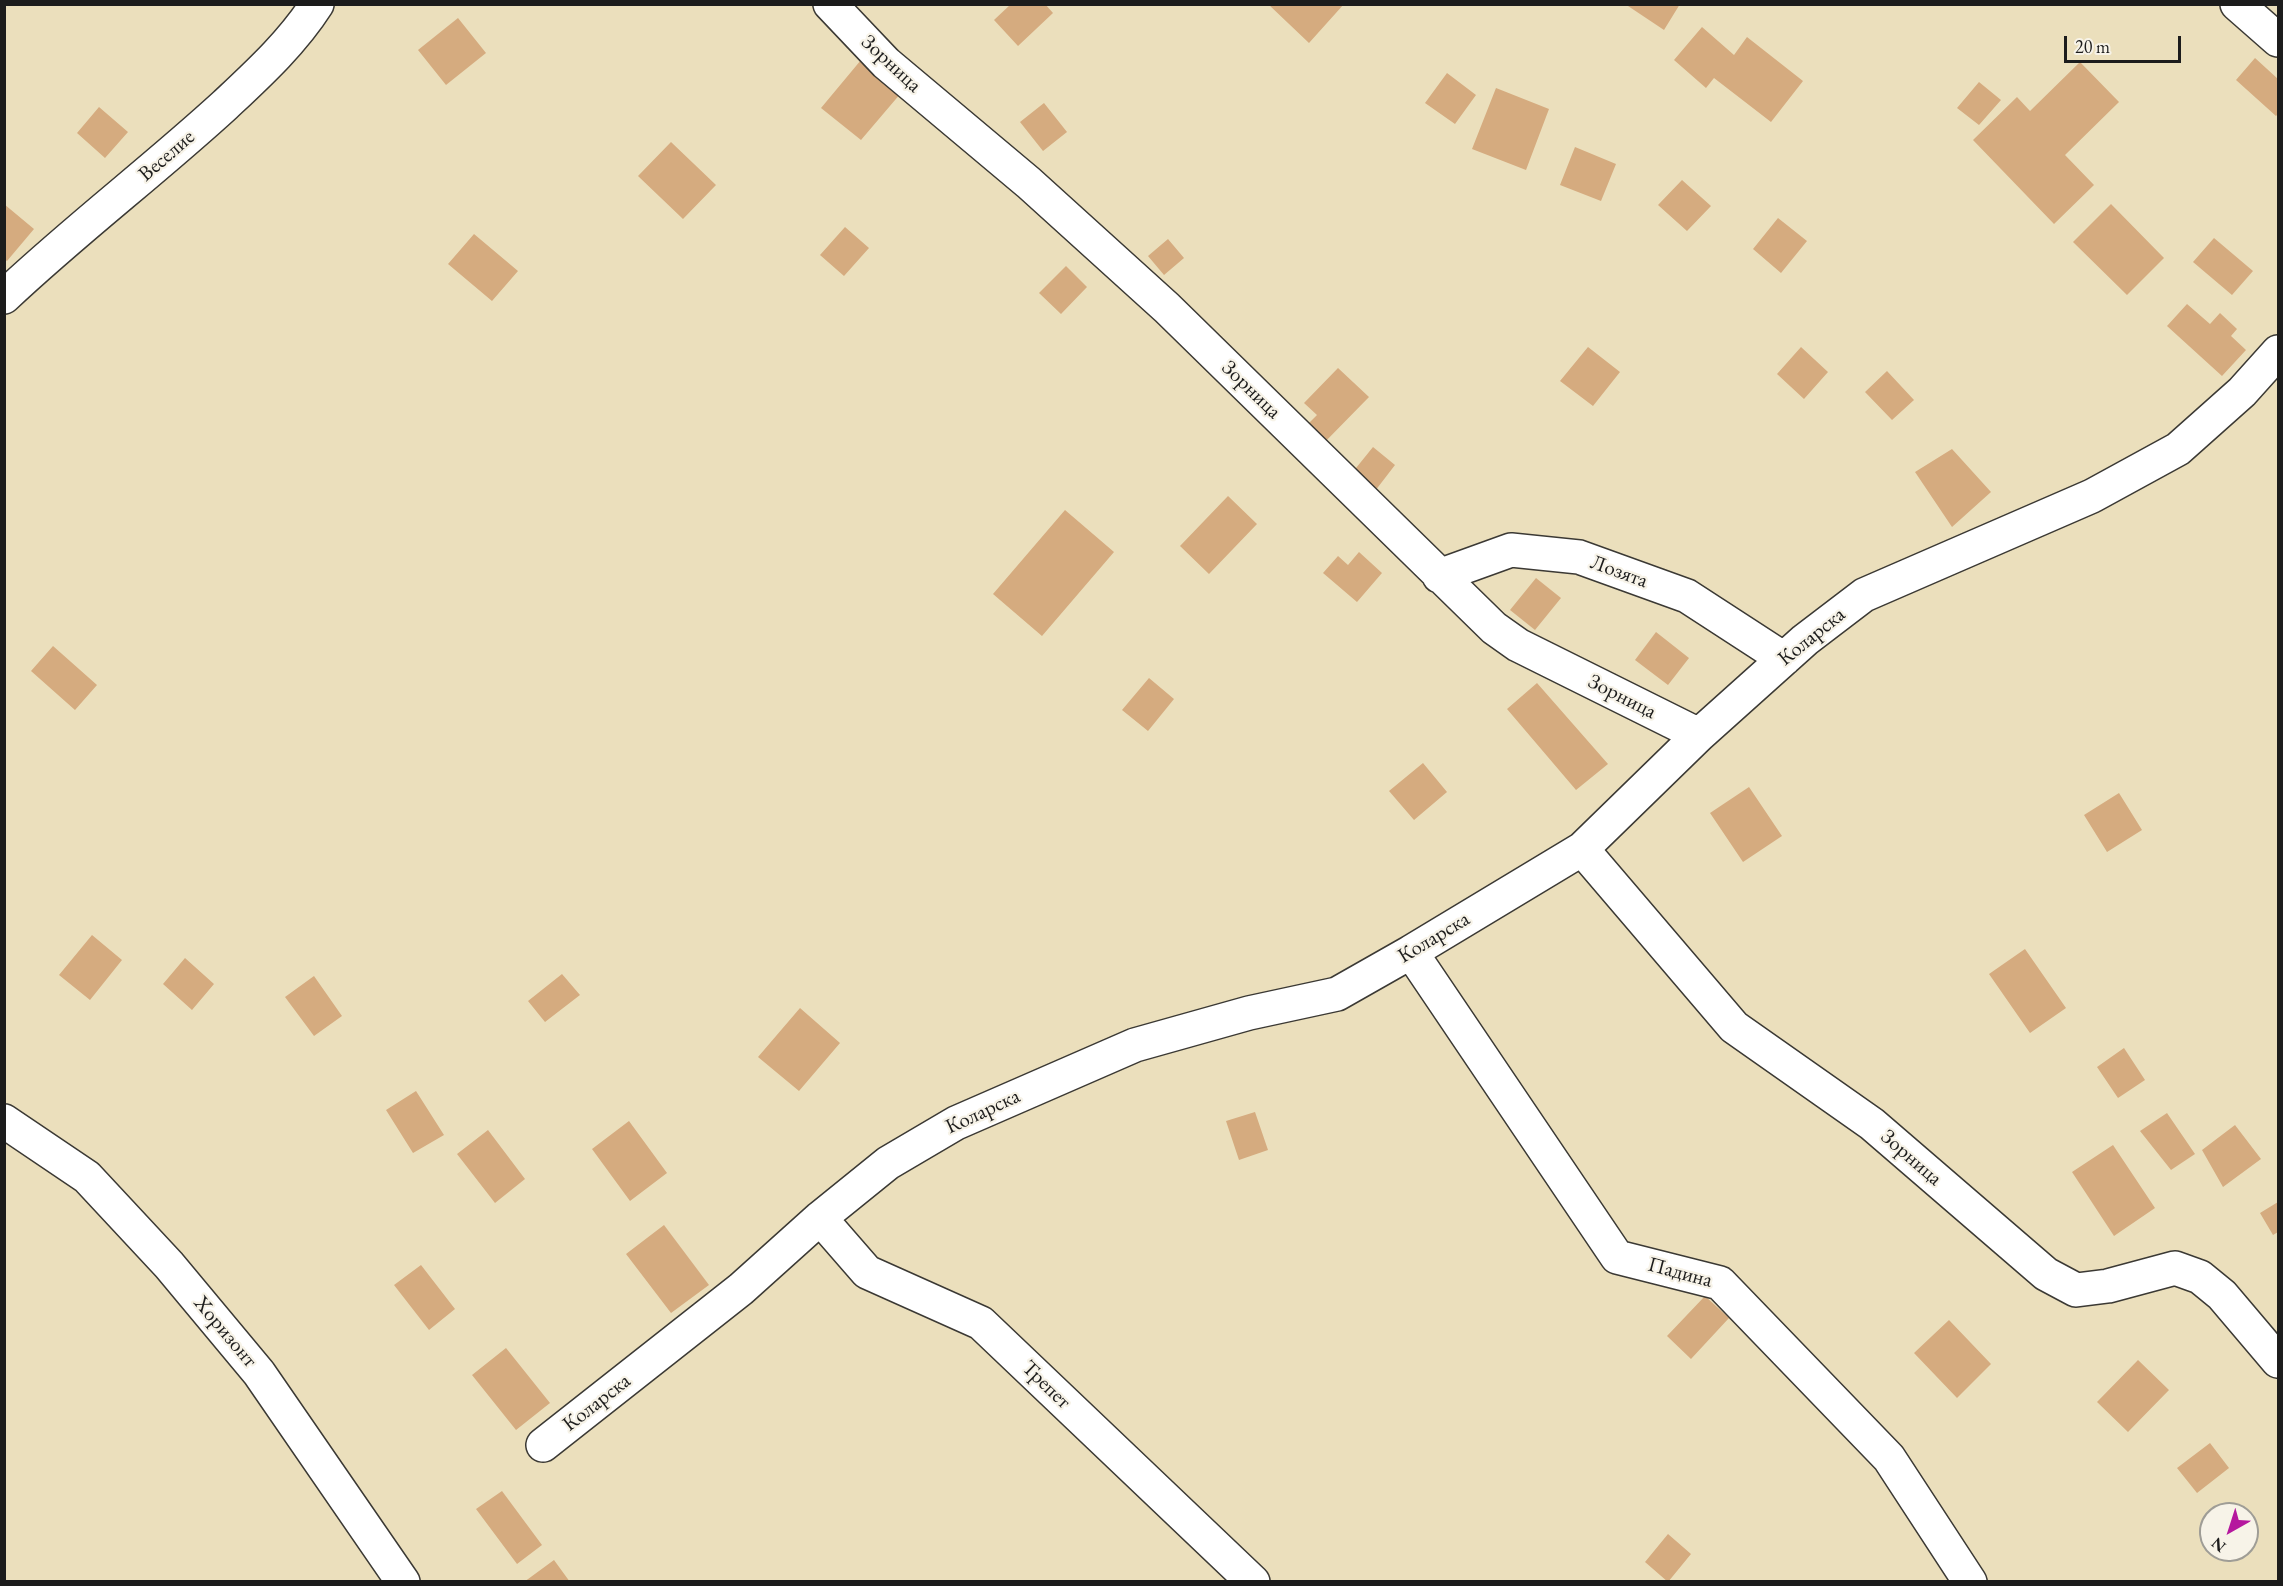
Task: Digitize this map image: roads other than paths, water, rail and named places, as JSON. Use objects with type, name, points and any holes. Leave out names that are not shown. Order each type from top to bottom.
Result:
[{"type":"street","name":"Веселие","points":[[4,297],[50,254],[182,144],[234,97],[303,26],[317,4]]},
{"type":"street","name":"Зорница","points":[[830,4],[886,63],[1029,183],[1167,308],[1494,628],[1518,645],[1699,735]]},
{"type":"street","points":[[2237,4],[2278,40]]},
{"type":"street","name":"Коларска","points":[[543,1445],[741,1289],[820,1218],[888,1163],[956,1123],[1135,1045],[1249,1013],[1337,994],[1411,952],[1582,849],[1699,735],[1805,640],[1864,595],[2092,496],[2178,450],[2242,392],[2278,352]]},
{"type":"street","name":"Лозята","points":[[1439,576],[1511,550],[1579,557],[1687,596],[1784,659]]},
{"type":"street","name":"Зорница","points":[[1582,849],[1734,1027],[1872,1124],[2046,1274],[2076,1290],[2108,1286],[2175,1268],[2200,1277],[2222,1294],[2278,1361]]},
{"type":"street","name":"Падина","points":[[1411,952],[1617,1257],[1720,1282],[1889,1458],[1970,1581]]},
{"type":"street","name":"Хоризонт","points":[[4,1121],[87,1177],[169,1264],[259,1374],[403,1581]]},
{"type":"street","name":"Трепет","points":[[820,1218],[867,1272],[981,1323],[1253,1581]]}]
